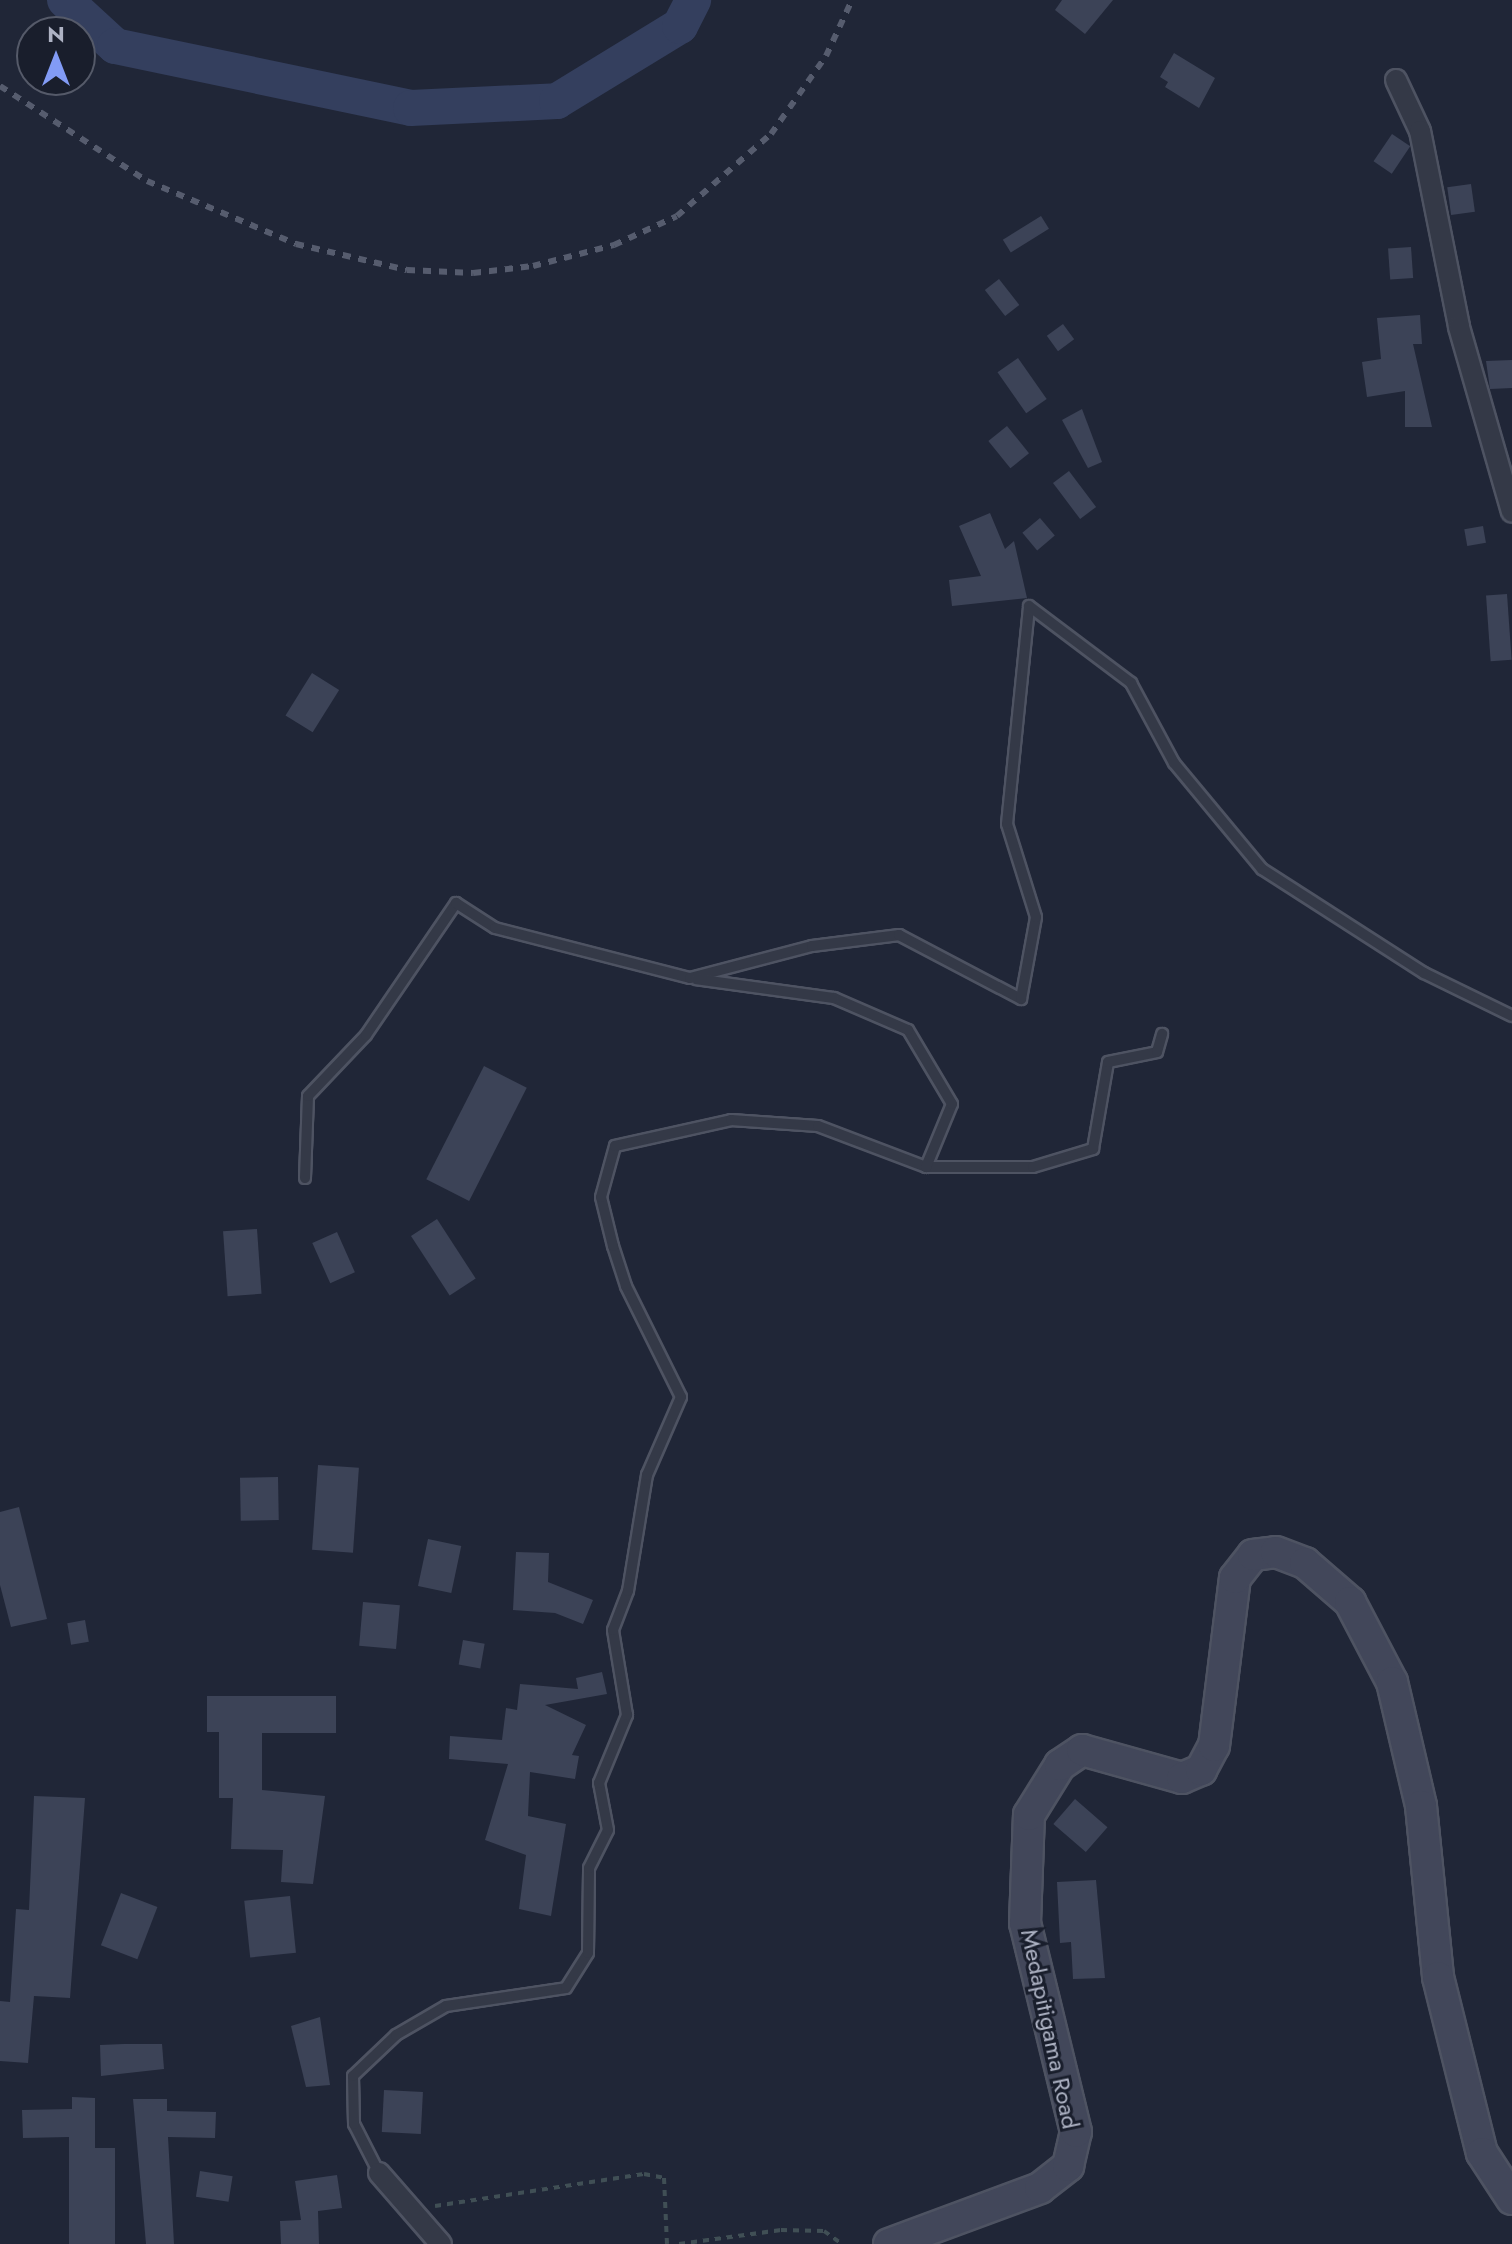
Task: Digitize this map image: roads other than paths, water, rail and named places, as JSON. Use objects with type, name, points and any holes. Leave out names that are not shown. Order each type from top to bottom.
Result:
[{"type":"street","points":[[1396,80],[1420,131],[1459,327],[1512,512]]},
{"type":"street","name":"Medapitigama Road","points":[[889,2244],[1040,2188],[1068,2166],[1076,2132],[1025,1923],[1029,1815],[1060,1765],[1082,1750],[1182,1778],[1201,1770],[1214,1746],[1235,1578],[1253,1555],[1276,1552],[1305,1563],[1350,1602],[1392,1682],[1421,1806],[1438,1977],[1482,2153],[1512,2199]]},
{"type":"street","points":[[379,2173],[417,2209],[441,2244]]},
{"type":"lane","points":[[690,978],[812,946],[899,935],[1021,999],[1036,917],[1007,824],[1029,606],[1131,683],[1174,763],[1262,869],[1424,973],[1512,1016]]},
{"type":"lane","points":[[305,1178],[308,1096],[366,1035],[456,903],[495,928],[690,978],[834,998],[908,1030],[952,1104],[926,1167]]},
{"type":"lane","points":[[379,2173],[354,2124],[353,2076],[396,2035],[446,2006],[566,1988],[588,1953],[589,1868],[608,1830],[599,1783],[627,1715],[613,1630],[628,1591],[647,1475],[681,1397],[626,1286],[613,1246],[601,1197],[615,1146],[746,1121],[818,1126],[926,1167],[1033,1167],[1093,1149],[1108,1062],[1157,1052],[1162,1034]]},
{"type":"waterway","points":[[65,0],[115,46],[411,108],[557,101],[680,26],[693,0]]},
{"type":"railway","points":[[0,86],[147,181],[296,244],[407,270],[473,273],[533,266],[614,245],[677,216],[771,134],[826,56],[852,0]]}]
